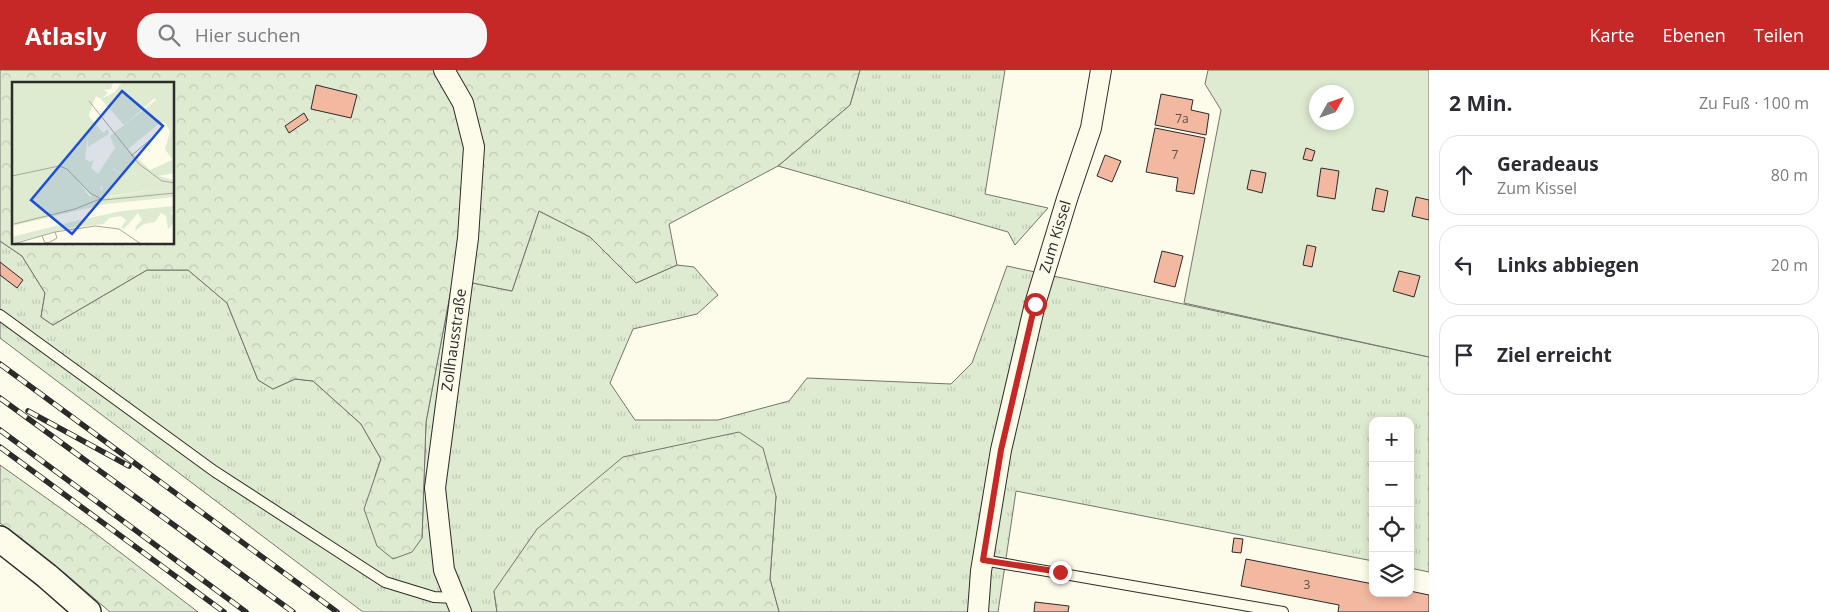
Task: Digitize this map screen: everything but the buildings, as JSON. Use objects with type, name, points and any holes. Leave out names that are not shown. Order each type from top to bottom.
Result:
[{"type":"street","name":"Zollhausstraße","points":[[444,70],[462,103],[474,147],[468,238],[435,488],[444,570],[458,605]]},
{"type":"street","name":"Zum Kissel","points":[[978,612],[983,560],[1001,450],[1035,304],[1091,128],[1101,70]]},
{"type":"street","points":[[0,539],[47,576],[88,612]]},
{"type":"lane","points":[[0,315],[214,471],[386,582],[458,605]]},
{"type":"lane","points":[[983,560],[1283,612]]},
{"type":"green space","points":[[0,70],[860,70],[850,105],[778,166],[669,224],[677,265],[636,283],[590,237],[539,211],[512,291],[453,279],[426,422],[422,538],[412,552],[393,559],[377,546],[364,509],[381,459],[361,424],[313,381],[295,379],[273,389],[258,380],[227,303],[188,270],[147,270],[53,325],[41,317],[45,293],[22,256],[0,241]]},
{"type":"green space","points":[[860,70],[1005,70],[985,194],[1048,208],[1015,245],[1008,232],[778,166],[850,105]]},
{"type":"green space","points":[[1208,70],[1429,70],[1429,357],[1184,303],[1221,110],[1205,84]]},
{"type":"green space","points":[[539,211],[590,237],[636,283],[677,265],[694,267],[718,295],[697,314],[633,329],[610,383],[635,420],[718,420],[789,401],[807,378],[951,384],[972,363],[1007,266],[1429,357],[1429,572],[1414,569],[1414,417],[1369,417],[1369,560],[1016,491],[998,612],[779,612],[770,579],[776,496],[494,591],[497,612],[363,612],[0,338],[0,241],[22,256],[45,293],[41,317],[53,325],[147,270],[188,270],[227,303],[258,380],[273,389],[295,379],[313,381],[361,424],[381,459],[375,476],[422,538],[426,422],[453,279],[512,291]]},
{"type":"green space","points":[[739,432],[763,448],[776,496],[770,579],[779,612],[497,612],[494,591],[537,529],[623,457]]},
{"type":"green space","points":[[0,465],[87,527],[198,612],[110,612],[67,575],[0,523]]},
{"type":"railway","points":[[0,364],[337,612]]},
{"type":"railway","points":[[0,398],[293,612]]},
{"type":"railway","points":[[28,411],[129,466]]},
{"type":"railway","points":[[0,430],[246,612]]},
{"type":"railway","points":[[0,447],[224,612]]},
{"type":"route","points":[[1035,304],[1001,450],[983,560],[1060,572]]}]
